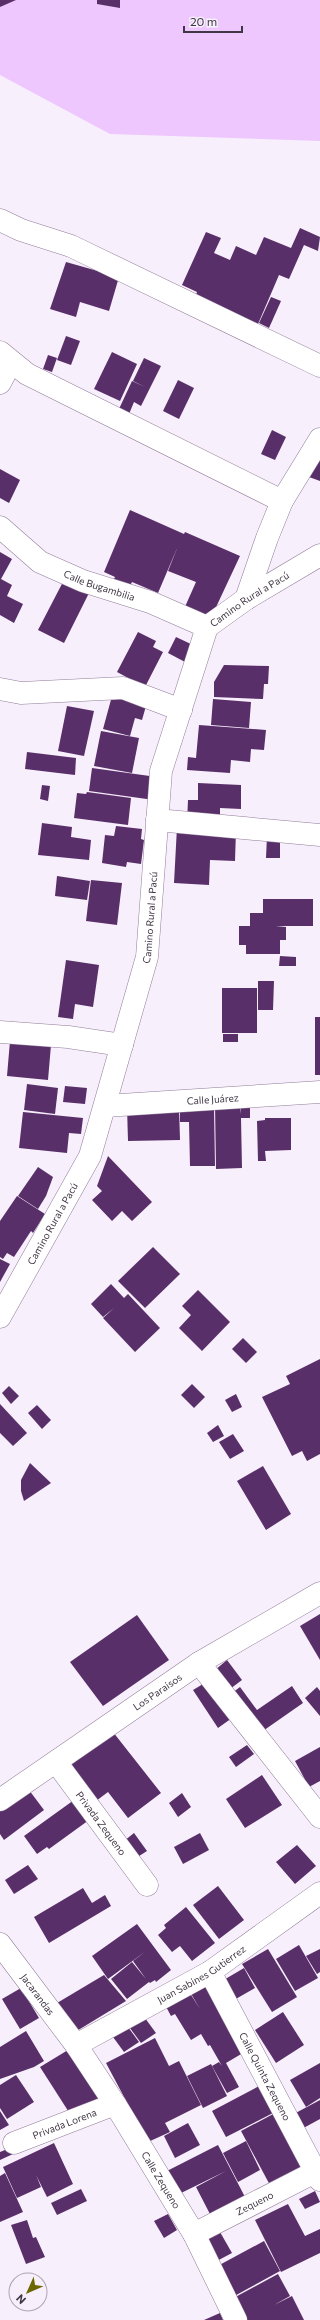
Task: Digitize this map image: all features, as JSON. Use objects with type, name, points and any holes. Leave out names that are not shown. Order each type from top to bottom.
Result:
[{"type":"street","points":[[0,220],[21,230],[71,246],[320,366]]},
{"type":"street","points":[[0,382],[5,357],[27,374],[282,501]]},
{"type":"street","points":[[246,599],[267,538],[282,501],[320,439]]},
{"type":"street","name":"Calle Bugambilia","points":[[0,527],[40,562],[83,581],[150,602],[207,628]]},
{"type":"street","name":"Camino Rural a Pacú","points":[[0,1317],[90,1156],[147,957],[161,771],[207,628],[246,599],[320,555]]},
{"type":"street","points":[[0,689],[21,694],[123,688],[181,710]]},
{"type":"street","points":[[157,820],[320,835]]},
{"type":"street","points":[[0,1032],[68,1037],[122,1045]]},
{"type":"street","name":"Calle Juárez","points":[[105,1106],[320,1092]]},
{"type":"street","name":"Los Paraisos","points":[[0,1800],[199,1663],[320,1593]]},
{"type":"street","points":[[199,1663],[320,1818]]},
{"type":"street","name":"Privada Zequeno","points":[[56,1762],[147,1885]]},
{"type":"street","name":"Juan Sabines Gutierrez","points":[[76,2045],[210,1972],[320,1893]]},
{"type":"street","name":"Jacarandas","points":[[0,1944],[76,2045]]},
{"type":"street","name":"Calle Quinta Zequeno","points":[[210,1972],[318,2176]]},
{"type":"street","name":"Calle Zequeno","points":[[76,2045],[115,2104],[194,2234],[236,2320]]},
{"type":"street","name":"Privada Lorena","points":[[14,2143],[115,2104]]},
{"type":"street","name":"Zequeno","points":[[194,2234],[318,2176]]},
{"type":"shaded area","points":[[0,0],[320,0],[320,141],[110,134],[0,75]]},
{"type":"building","points":[[0,0],[16,0],[0,7]]},
{"type":"building","points":[[97,0],[120,0],[120,8],[97,4]]},
{"type":"building","points":[[300,228],[320,237],[318,251],[304,245],[289,279],[279,275],[258,324],[196,295],[197,292],[182,285],[206,232],[221,238],[214,253],[230,260],[236,246],[256,255],[264,237],[291,248]]},
{"type":"building","points":[[66,262],[119,277],[109,311],[80,302],[76,317],[50,309]]},
{"type":"building","points":[[271,297],[281,301],[269,328],[259,323]]},
{"type":"building","points":[[66,336],[80,341],[71,365],[57,360]]},
{"type":"building","points":[[112,352],[137,364],[120,401],[94,389]]},
{"type":"building","points":[[48,355],[57,358],[52,372],[43,369]]},
{"type":"building","points":[[144,358],[161,366],[141,406],[134,402],[129,414],[119,409],[132,381],[145,387],[133,381]]},
{"type":"building","points":[[178,380],[194,388],[179,419],[163,411]]},
{"type":"building","points":[[272,430],[286,437],[275,460],[261,454]]},
{"type":"building","points":[[320,451],[320,481],[309,477]]},
{"type":"building","points":[[0,469],[20,480],[9,503],[0,498]]},
{"type":"building","points":[[130,510],[184,534],[185,532],[240,556],[210,620],[184,609],[196,582],[168,571],[178,546],[158,593],[132,582],[130,586],[113,581],[115,577],[104,572]]},
{"type":"building","points":[[0,552],[12,559],[1,579],[12,585],[7,596],[23,604],[14,623],[0,615]]},
{"type":"building","points":[[65,578],[90,591],[64,643],[38,630]]},
{"type":"building","points":[[138,632],[156,641],[153,647],[163,652],[145,687],[117,672]]},
{"type":"building","points":[[176,637],[193,645],[185,662],[168,653]]},
{"type":"building","points":[[224,665],[269,666],[268,684],[264,684],[263,699],[214,697],[214,682]]},
{"type":"building","points":[[112,696],[146,706],[142,720],[135,718],[130,736],[103,729]]},
{"type":"building","points":[[213,699],[251,702],[249,728],[211,725]]},
{"type":"building","points":[[67,706],[94,711],[84,756],[58,751]]},
{"type":"building","points":[[199,725],[266,730],[264,750],[251,749],[250,762],[231,760],[230,773],[187,770],[188,757],[196,758]]},
{"type":"building","points":[[101,731],[139,738],[132,773],[94,766]]},
{"type":"building","points":[[27,752],[76,758],[75,775],[25,769]]},
{"type":"building","points":[[92,768],[157,777],[154,800],[89,791]]},
{"type":"building","points":[[198,783],[241,785],[241,809],[220,808],[220,823],[187,822],[188,800],[198,800]]},
{"type":"building","points":[[42,785],[50,786],[48,801],[40,799]]},
{"type":"building","points":[[87,792],[131,798],[128,825],[74,818],[77,793],[86,794]]},
{"type":"building","points":[[42,823],[72,827],[71,837],[91,840],[89,860],[38,855]]},
{"type":"building","points":[[116,826],[142,829],[141,839],[144,840],[141,864],[127,862],[126,867],[102,863],[105,835],[114,836]]},
{"type":"building","points":[[177,827],[236,830],[235,861],[210,860],[209,885],[174,883]]},
{"type":"building","points":[[267,836],[280,837],[280,858],[266,858]]},
{"type":"building","points":[[57,876],[90,881],[87,900],[55,896]]},
{"type":"building","points":[[91,880],[122,883],[117,925],[86,921]]},
{"type":"building","points":[[263,899],[313,899],[313,926],[276,926],[286,927],[286,940],[280,940],[280,954],[246,954],[246,945],[239,945],[239,926],[250,926],[250,913],[263,913]]},
{"type":"building","points":[[280,956],[296,957],[296,966],[279,966]]},
{"type":"building","points":[[66,960],[99,965],[93,1007],[75,1004],[73,1019],[58,1017]]},
{"type":"building","points":[[258,981],[274,981],[273,1010],[258,1010]]},
{"type":"building","points":[[222,988],[257,988],[257,1033],[222,1033]]},
{"type":"building","points":[[315,1017],[320,1017],[320,1075],[315,1075]]},
{"type":"building","points":[[223,1034],[238,1034],[238,1042],[223,1042]]},
{"type":"building","points":[[10,1041],[51,1045],[48,1080],[7,1076]]},
{"type":"building","points":[[27,1084],[58,1088],[55,1114],[24,1110]]},
{"type":"building","points":[[65,1086],[87,1088],[85,1104],[63,1102]]},
{"type":"building","points":[[241,1103],[250,1103],[250,1118],[241,1118],[242,1168],[216,1169],[215,1104],[240,1104],[241,1114]]},
{"type":"building","points":[[127,1107],[179,1107],[180,1140],[128,1141]]},
{"type":"building","points":[[180,1108],[214,1108],[215,1166],[190,1166],[189,1122],[180,1122]]},
{"type":"building","points":[[23,1112],[83,1118],[81,1134],[69,1133],[67,1153],[19,1148]]},
{"type":"building","points":[[265,1118],[291,1118],[291,1150],[265,1151],[266,1161],[258,1161],[257,1121],[265,1120]]},
{"type":"building","points":[[108,1156],[152,1202],[132,1221],[122,1211],[112,1221],[92,1200],[102,1191],[97,1186]]},
{"type":"building","points":[[38,1167],[53,1177],[46,1196],[38,1209],[18,1196]]},
{"type":"building","points":[[17,1196],[45,1214],[33,1233],[31,1231],[14,1257],[7,1253],[3,1259],[0,1257],[0,1221]]},
{"type":"building","points":[[153,1247],[180,1274],[145,1308],[118,1281]]},
{"type":"building","points":[[0,1259],[10,1264],[0,1282]]},
{"type":"building","points":[[111,1284],[124,1298],[128,1294],[160,1328],[135,1352],[103,1318],[114,1308],[103,1317],[91,1304]]},
{"type":"building","points":[[198,1290],[230,1322],[202,1351],[179,1328],[191,1315],[182,1306]]},
{"type":"building","points":[[243,1338],[257,1352],[246,1363],[232,1349]]},
{"type":"building","points":[[320,1359],[320,1454],[307,1461],[302,1451],[292,1456],[262,1397],[290,1384],[286,1376]]},
{"type":"building","points":[[192,1384],[205,1397],[194,1408],[181,1395]]},
{"type":"building","points":[[9,1386],[19,1396],[11,1404],[2,1393]]},
{"type":"building","points":[[236,1394],[242,1407],[232,1412],[225,1400]]},
{"type":"building","points":[[0,1404],[27,1433],[13,1446],[0,1433]]},
{"type":"building","points":[[37,1405],[51,1420],[42,1429],[28,1413]]},
{"type":"building","points":[[218,1425],[224,1436],[213,1442],[207,1433]]},
{"type":"building","points":[[233,1434],[244,1451],[230,1459],[219,1442]]},
{"type":"building","points":[[30,1463],[51,1483],[24,1501],[21,1491],[21,1480]]},
{"type":"building","points":[[263,1466],[291,1514],[266,1530],[237,1481]]},
{"type":"building","points":[[320,1614],[320,1660],[300,1626]]},
{"type":"building","points":[[137,1615],[169,1660],[103,1706],[70,1662]]},
{"type":"building","points":[[227,1660],[242,1680],[230,1689],[215,1670]]},
{"type":"building","points":[[208,1681],[232,1718],[218,1728],[193,1690]]},
{"type":"building","points":[[292,1686],[303,1703],[260,1733],[232,1693],[240,1687],[257,1710]]},
{"type":"building","points":[[317,1687],[320,1691],[320,1716],[305,1698]]},
{"type":"building","points":[[113,1732],[161,1793],[128,1818],[108,1792],[92,1804],[66,1769]]},
{"type":"building","points":[[247,1745],[254,1754],[236,1767],[229,1757]]},
{"type":"building","points":[[320,1747],[320,1781],[309,1787],[295,1761]]},
{"type":"building","points":[[262,1775],[282,1805],[245,1828],[226,1799]]},
{"type":"building","points":[[26,1786],[44,1810],[4,1840],[0,1834],[0,1805]]},
{"type":"building","points":[[182,1793],[191,1807],[178,1817],[169,1803]]},
{"type":"building","points":[[74,1800],[89,1820],[49,1849],[47,1847],[37,1854],[24,1836]]},
{"type":"building","points":[[134,1833],[147,1851],[136,1858],[124,1841]]},
{"type":"building","points":[[200,1833],[209,1850],[183,1864],[174,1847]]},
{"type":"building","points":[[297,1845],[316,1866],[295,1884],[276,1862]]},
{"type":"building","points":[[28,1865],[38,1879],[14,1894],[5,1880]]},
{"type":"building","points":[[218,1886],[244,1920],[219,1939],[193,1905]]},
{"type":"building","points":[[83,1888],[92,1903],[105,1895],[111,1906],[49,1943],[34,1917]]},
{"type":"building","points":[[186,1907],[215,1943],[192,1961],[180,1946],[172,1952],[158,1935],[166,1928],[164,1925]]},
{"type":"building","points":[[137,1924],[171,1970],[156,1982],[155,1980],[150,1983],[149,1982],[127,1999],[111,1979],[132,1962],[146,1979],[133,1961],[146,1951],[108,1979],[92,1956]]},
{"type":"building","points":[[299,1945],[318,1978],[295,1991],[276,1959]]},
{"type":"building","points":[[268,1949],[297,1997],[272,2012],[242,1964]]},
{"type":"building","points":[[320,1949],[320,1972],[317,1974],[306,1956]]},
{"type":"building","points":[[244,1968],[255,1988],[234,2000],[222,1981]]},
{"type":"building","points":[[104,1975],[126,2001],[75,2032],[57,2003]]},
{"type":"building","points":[[204,1977],[248,2050],[226,2063],[239,2087],[227,2093],[212,2066],[219,2062],[222,2066],[210,2045],[208,2046],[201,2034],[191,2040],[175,2014],[171,2016],[163,2001],[186,1987],[200,2009],[187,1987]]},
{"type":"building","points":[[21,1988],[39,2018],[20,2029],[2,1999]]},
{"type":"building","points":[[283,2012],[304,2045],[276,2063],[255,2030]]},
{"type":"building","points":[[142,2014],[156,2033],[141,2043],[127,2024]]},
{"type":"building","points":[[128,2027],[139,2042],[124,2052],[113,2037]]},
{"type":"building","points":[[26,2031],[44,2061],[34,2067],[0,2079],[0,2047]]},
{"type":"building","points":[[155,2038],[169,2066],[179,2061],[201,2105],[165,2123],[170,2132],[148,2142],[106,2063]]},
{"type":"building","points":[[68,2050],[100,2099],[72,2117],[40,2067]]},
{"type":"building","points":[[320,2063],[320,2098],[306,2107],[290,2080]]},
{"type":"building","points":[[211,2064],[227,2096],[203,2108],[187,2076]]},
{"type":"building","points":[[16,2075],[34,2102],[7,2119],[0,2108],[0,2085]]},
{"type":"building","points":[[261,2085],[275,2112],[226,2137],[212,2111]]},
{"type":"building","points":[[320,2100],[320,2119],[298,2131],[290,2116]]},
{"type":"building","points":[[0,2111],[9,2125],[0,2130]]},
{"type":"building","points":[[277,2112],[306,2169],[271,2187],[241,2131]]},
{"type":"building","points":[[188,2123],[200,2145],[175,2158],[164,2136]]},
{"type":"building","points":[[246,2141],[260,2170],[238,2182],[223,2153]]},
{"type":"building","points":[[54,2143],[73,2184],[47,2197],[36,2175],[41,2187],[17,2198],[3,2167]]},
{"type":"building","points":[[218,2145],[245,2197],[211,2216],[196,2187],[226,2171],[175,2196],[163,2173]]},
{"type":"building","points":[[10,2148],[13,2154],[0,2160],[0,2152]]},
{"type":"building","points":[[5,2173],[23,2212],[0,2222],[0,2176]]},
{"type":"building","points":[[81,2189],[87,2201],[57,2215],[51,2203]]},
{"type":"building","points":[[315,2191],[320,2202],[305,2209],[299,2199]]},
{"type":"building","points":[[288,2204],[305,2236],[320,2229],[320,2253],[281,2272],[255,2220]]},
{"type":"building","points":[[168,2214],[177,2230],[164,2238],[154,2221]]},
{"type":"building","points":[[27,2220],[33,2238],[36,2237],[45,2257],[26,2264],[11,2225]]},
{"type":"building","points":[[220,2232],[232,2253],[213,2263],[201,2242]]},
{"type":"building","points":[[264,2241],[280,2271],[229,2299],[212,2269]]},
{"type":"building","points":[[278,2274],[290,2296],[274,2305],[292,2296],[304,2320],[247,2320],[228,2301]]},
{"type":"building","points":[[220,2313],[223,2320],[204,2320]]}]
